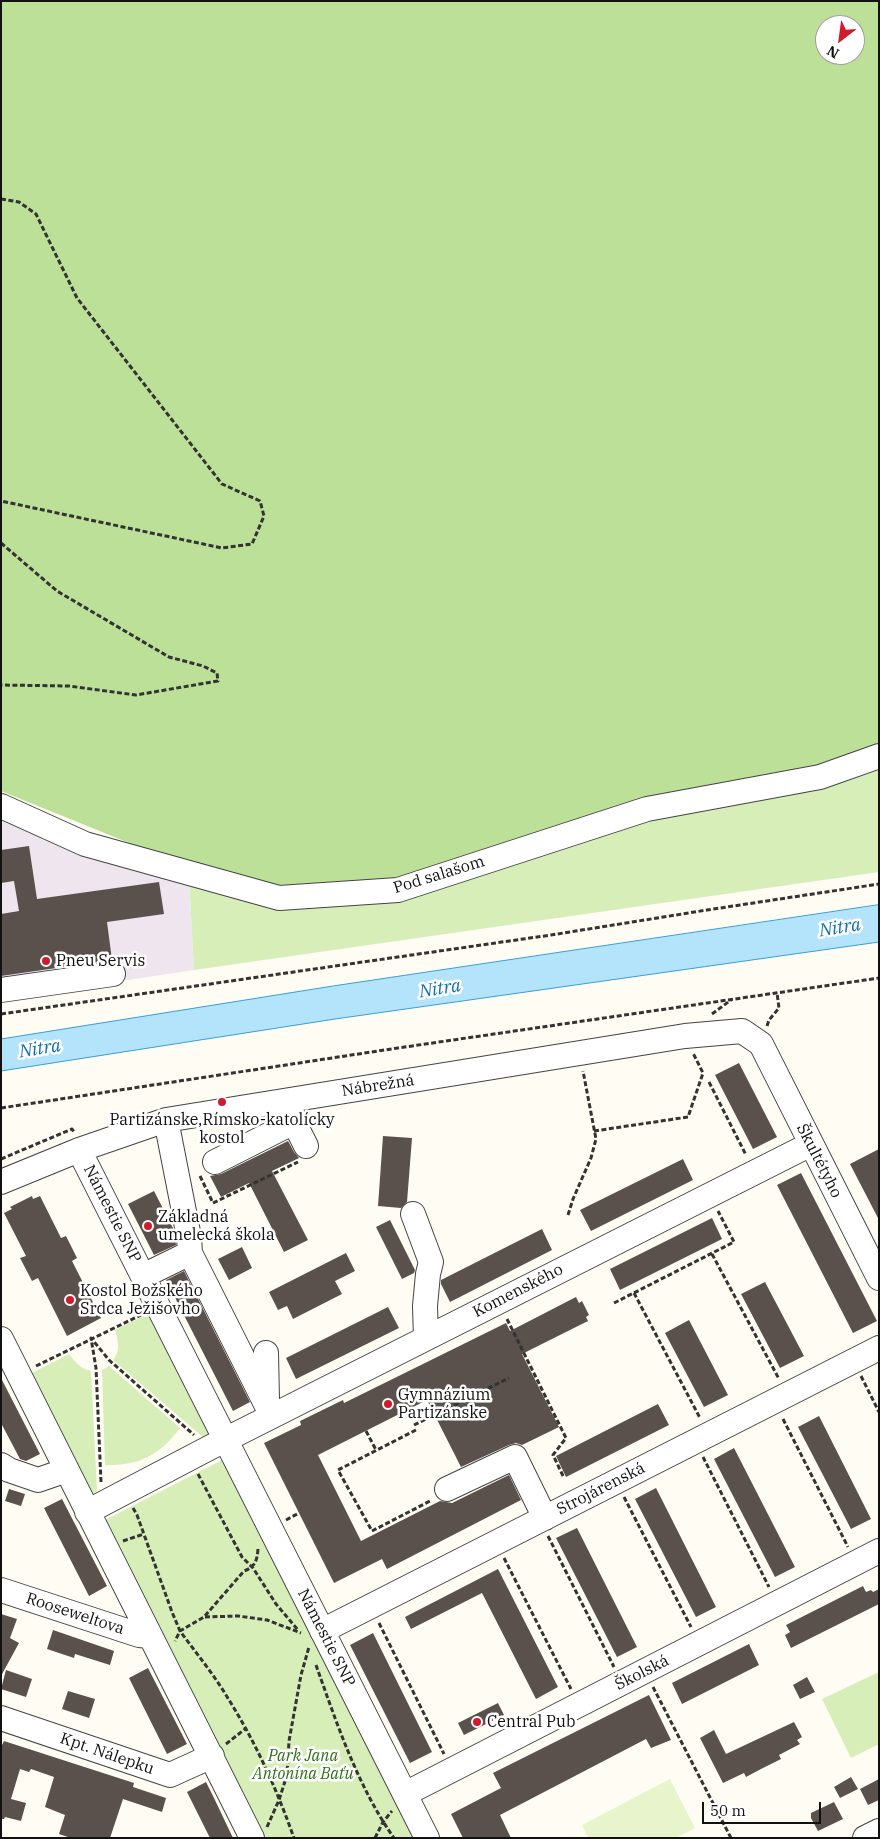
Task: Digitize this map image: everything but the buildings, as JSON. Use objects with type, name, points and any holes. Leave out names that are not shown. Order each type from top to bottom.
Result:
[{"type":"street","points":[[856,764],[879,744]]},
{"type":"street","name":"Pod salašom","points":[[1,806],[85,844],[279,898],[398,890],[647,809],[820,778],[879,756]]},
{"type":"street","points":[[1,990],[113,974]]},
{"type":"street","name":"Nábrežná","points":[[1,1182],[79,1150],[166,1120],[292,1112],[579,1053],[685,1036],[742,1031],[761,1044]]},
{"type":"street","name":"Škultétyho","points":[[761,1044],[879,1278]]},
{"type":"street","points":[[207,1168],[292,1112],[306,1146]]},
{"type":"street","points":[[166,1120],[189,1237],[190,1253],[269,1412]]},
{"type":"street","name":"Komenského","points":[[208,1448],[269,1412],[426,1338],[811,1144]]},
{"type":"street","name":"Námestie SNP","points":[[79,1150],[159,1306],[208,1448],[311,1637],[405,1794],[427,1838]]},
{"type":"street","points":[[413,1214],[431,1262],[425,1306],[426,1338]]},
{"type":"street","points":[[143,1276],[190,1253]]},
{"type":"street","points":[[1,1339],[67,1470],[105,1502],[150,1636],[212,1756],[259,1835]]},
{"type":"street","name":"Strojárenská","points":[[311,1637],[879,1348]]},
{"type":"street","points":[[266,1353],[269,1412]]},
{"type":"street","points":[[105,1502],[208,1448]]},
{"type":"street","points":[[443,1493],[515,1457],[542,1519]]},
{"type":"street","points":[[1,1464],[9,1470],[38,1480],[67,1470]]},
{"type":"street","name":"Školská","points":[[405,1794],[879,1551]]},
{"type":"street","name":"Rooseweltova","points":[[1,1590],[139,1635],[150,1636]]},
{"type":"street","name":"Kpt. Nálepku","points":[[1,1718],[170,1775],[212,1756]]},
{"type":"street","points":[[865,1838],[879,1831]]},
{"type":"path","points":[[1,199],[19,202],[36,214],[77,298],[222,484],[260,501],[264,516],[252,544],[222,548],[1,501]]},
{"type":"path","points":[[1,543],[57,591],[169,657],[203,666],[217,673],[218,681],[136,695],[69,686],[1,685]]},
{"type":"path","points":[[1,1014],[551,935],[879,884]]},
{"type":"path","points":[[1,1108],[879,978]]},
{"type":"path","points":[[777,993],[779,1008]]},
{"type":"path","points":[[568,1215],[591,1158],[596,1139],[579,1053]]},
{"type":"path","points":[[594,1131],[688,1117],[703,1072]]},
{"type":"path","points":[[709,1082],[754,1172]]},
{"type":"path","points":[[207,1168],[213,1203],[305,1158],[306,1146]]},
{"type":"path","points":[[614,1303],[734,1242],[718,1210]]},
{"type":"path","points":[[712,1254],[857,1563]]},
{"type":"path","points":[[634,1293],[778,1603]]},
{"type":"path","points":[[29,1370],[159,1306]]},
{"type":"path","points":[[506,1318],[566,1438],[553,1456],[564,1478]]},
{"type":"path","points":[[91,1338],[109,1360],[208,1448],[242,1557],[253,1568],[276,1604],[311,1637],[312,1654]]},
{"type":"path","points":[[91,1338],[96,1368],[102,1492],[105,1502],[137,1515],[180,1631],[229,1699],[246,1729],[280,1800],[294,1838]]},
{"type":"path","points":[[853,1361],[879,1412]]},
{"type":"path","points":[[414,1425],[509,1378]]},
{"type":"path","points":[[416,1430],[338,1470],[372,1531],[443,1493]]},
{"type":"path","points":[[366,1431],[376,1450]]},
{"type":"path","points":[[616,1481],[699,1643]]},
{"type":"path","points":[[542,1519],[622,1683]]},
{"type":"path","points":[[115,1544],[144,1534]]},
{"type":"path","points":[[496,1542],[579,1705]]},
{"type":"path","points":[[172,1646],[180,1631],[204,1617],[244,1571],[253,1568],[258,1558],[259,1544]]},
{"type":"path","points":[[371,1606],[452,1770]]},
{"type":"path","points":[[204,1617],[238,1616],[267,1620],[311,1637]]},
{"type":"path","points":[[259,1835],[280,1800],[287,1775],[291,1732],[301,1675],[311,1637]]},
{"type":"path","points":[[315,1663],[353,1763],[383,1822],[394,1838]]},
{"type":"path","points":[[645,1671],[731,1838]]},
{"type":"path","points":[[212,1756],[246,1729]]},
{"type":"path","points":[[375,1838],[383,1822],[405,1794]]},
{"type":"shaded area","points":[[1,795],[189,877],[194,970],[1,999]]},
{"type":"green space","points":[[1,1],[879,1],[879,749],[409,882],[280,893],[191,868],[1,791]]},
{"type":"green space","points":[[879,770],[879,872],[194,970],[189,877],[650,819],[816,789]]},
{"type":"green space","points":[[150,1313],[210,1435],[204,1438],[113,1360],[118,1349],[115,1330]]},
{"type":"green space","points":[[69,1354],[78,1365],[91,1371],[97,1491],[92,1494],[32,1373]]},
{"type":"green space","points":[[109,1366],[180,1428],[165,1445],[148,1457],[138,1461],[105,1465],[102,1370]]},
{"type":"green space","name":"Park Jana Antonína Baťu","points":[[224,1459],[417,1838],[262,1838],[103,1521]]},
{"type":"green space","points":[[879,1672],[879,1744],[851,1758],[822,1699]]},
{"type":"green space","points":[[670,1779],[695,1828],[676,1838],[588,1838],[582,1825]]},
{"type":"water","name":"Nitra","points":[[879,905],[879,942],[335,1019],[1,1071],[1,1039],[333,986]]},
{"type":"place","name":"Pneu Servis","points":[[46,961]]},
{"type":"place","name":"Partizánske,Rímsko-katolícky kostol","points":[[222,1102]]},
{"type":"place","name":"Základná umelecká škola","points":[[148,1226]]},
{"type":"place","name":"Kostol Božského Srdca Ježišovho","points":[[70,1300]]},
{"type":"place","name":"Gymnázium Partizánske","points":[[388,1404]]},
{"type":"place","name":"Central Pub","points":[[477,1722]]}]
